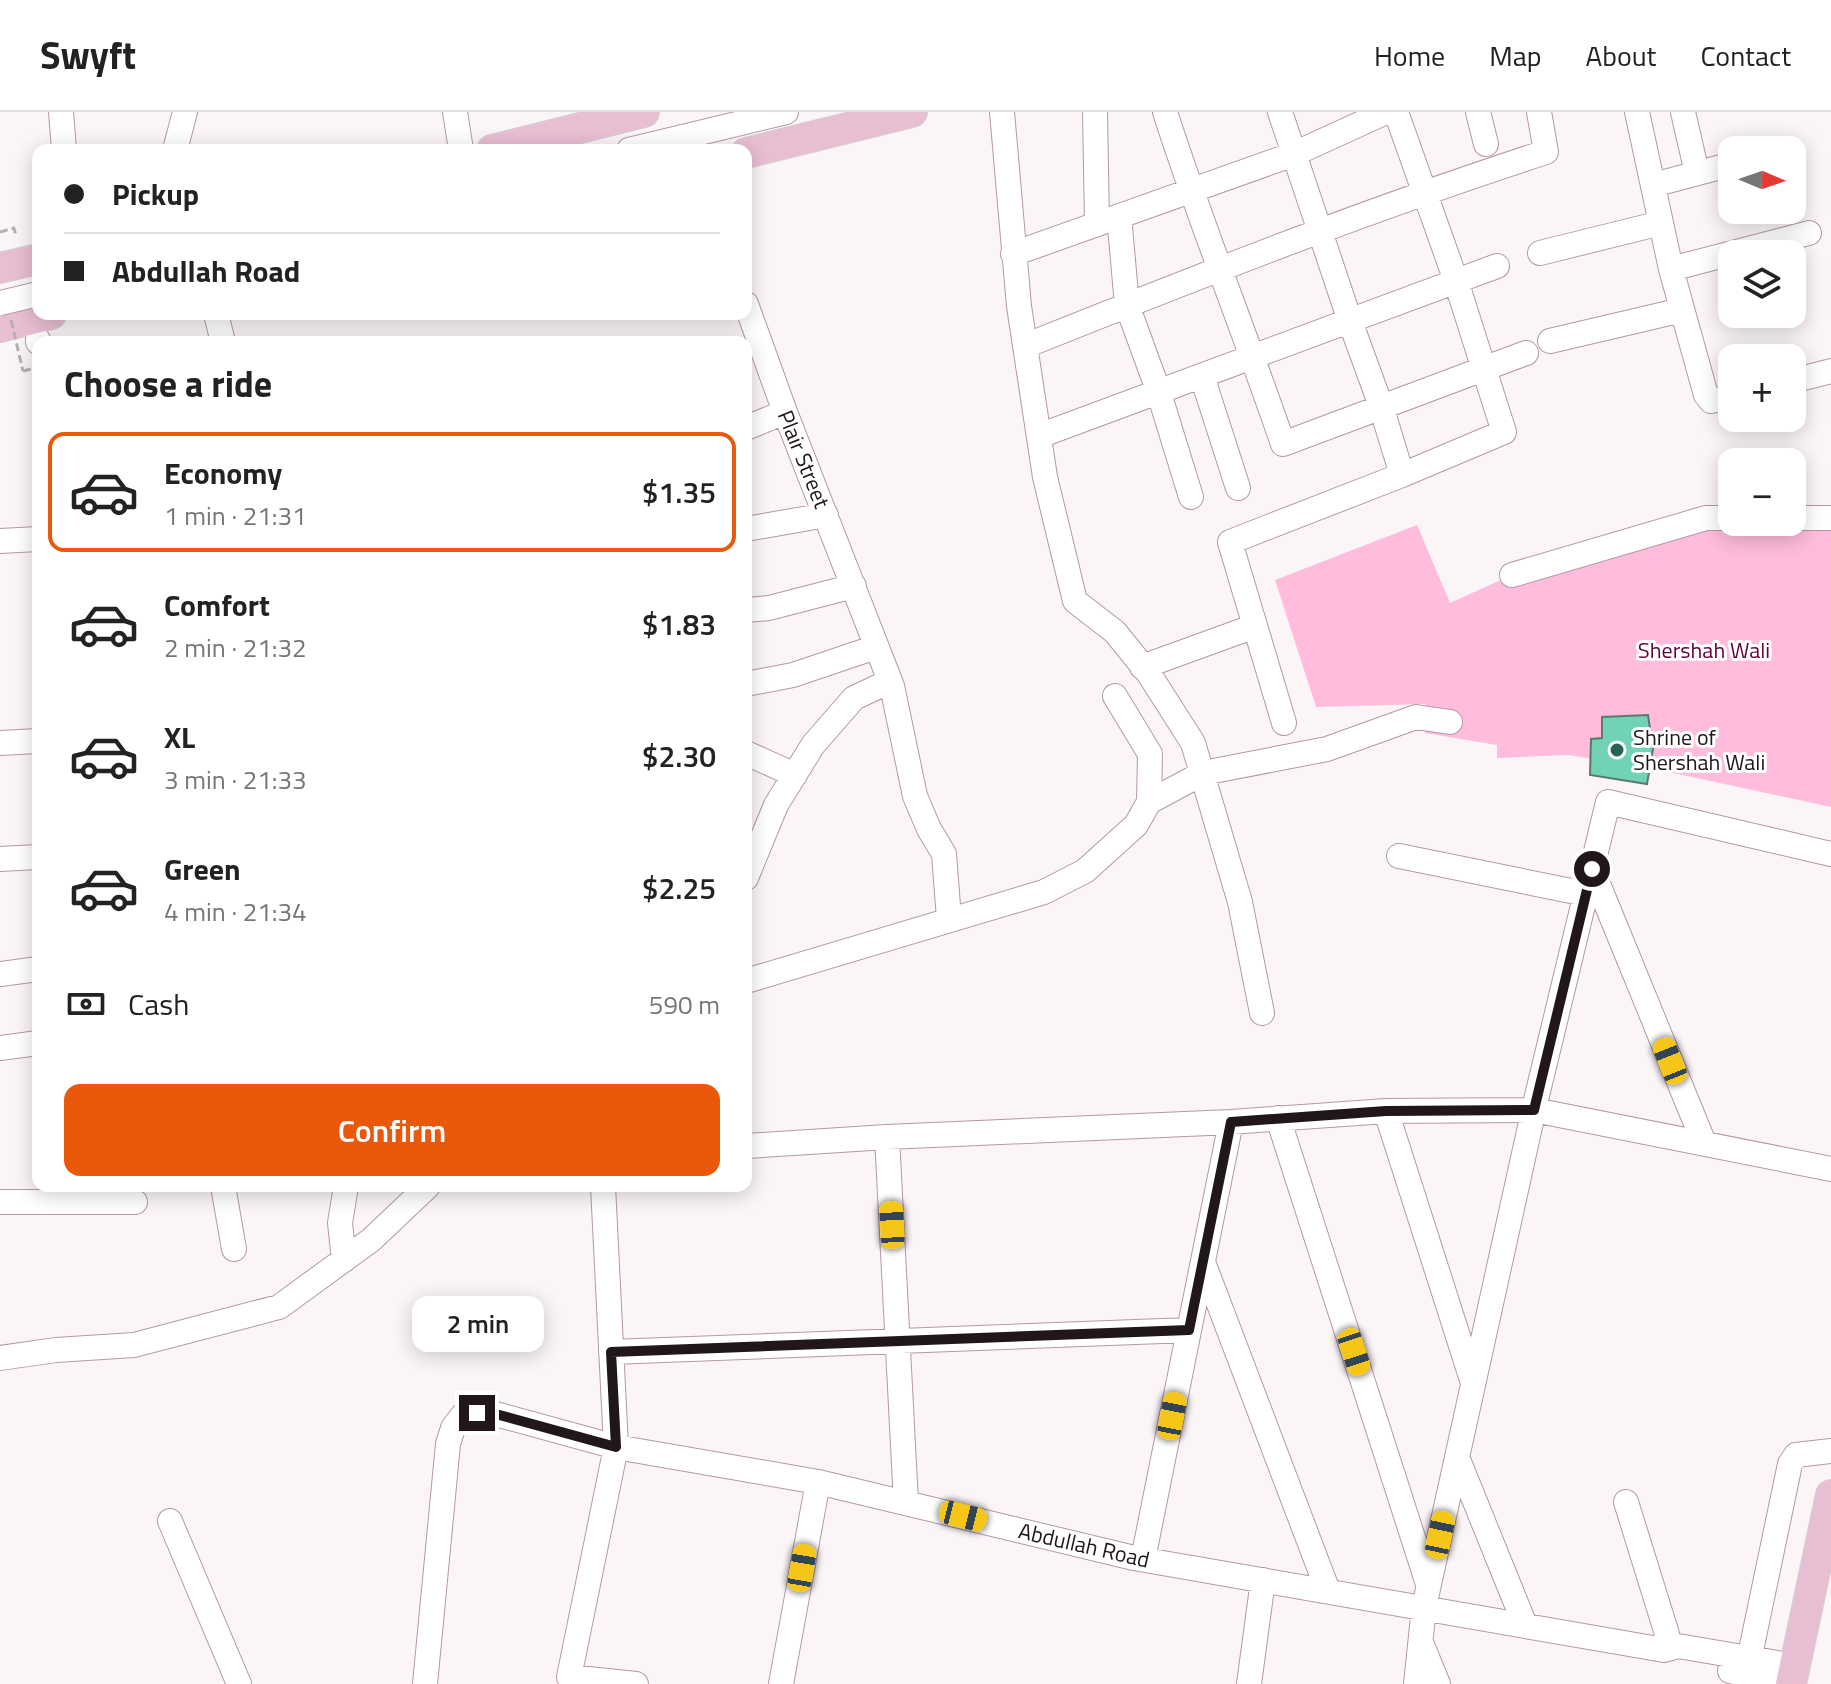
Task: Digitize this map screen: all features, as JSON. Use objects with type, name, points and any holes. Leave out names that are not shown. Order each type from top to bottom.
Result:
[{"type":"main road","points":[[752,152],[912,112]]},
{"type":"main road","points":[[515,144],[628,114]]},
{"type":"main road","points":[[0,268],[32,260]]},
{"type":"main road","points":[[0,327],[43,332]]},
{"type":"main road","points":[[1792,1678],[1831,1495]]},
{"type":"street","points":[[61,112],[64,144]]},
{"type":"street","points":[[455,112],[460,144]]},
{"type":"street","points":[[654,144],[786,112]]},
{"type":"street","points":[[1002,112],[1013,254],[1025,346],[1045,477],[1075,601],[1115,632],[1193,743],[1246,926],[1262,1013]]},
{"type":"street","points":[[1095,112],[1108,220],[1127,305],[1158,390],[1191,497]]},
{"type":"street","points":[[1165,112],[1190,190],[1254,357],[1283,444],[1526,353]]},
{"type":"street","points":[[1280,112],[1402,475]]},
{"type":"street","points":[[1013,254],[1294,154],[1386,112]]},
{"type":"street","points":[[1284,723],[1230,542],[1504,432],[1456,281],[1396,112]]},
{"type":"street","points":[[1478,112],[1486,144]]},
{"type":"street","points":[[1025,346],[1220,268],[1474,175],[1546,152],[1539,112]]},
{"type":"street","points":[[1637,112],[1682,310],[1706,395],[1711,401],[1718,400]]},
{"type":"street","points":[[1683,112],[1697,173]]},
{"type":"street","points":[[1653,185],[1718,168]]},
{"type":"street","points":[[1540,253],[1661,223]]},
{"type":"street","points":[[1671,269],[1809,233]]},
{"type":"street","points":[[1039,436],[1497,266]]},
{"type":"street","points":[[0,303],[32,295]]},
{"type":"street","points":[[1550,341],[1682,310]]},
{"type":"street","name":"Plair Street","points":[[752,320],[890,681],[900,714],[915,796],[944,854],[949,919]]},
{"type":"street","points":[[1806,377],[1831,371]]},
{"type":"street","points":[[1202,376],[1238,488]]},
{"type":"street","points":[[752,426],[785,412]]},
{"type":"street","points":[[752,528],[826,515]]},
{"type":"street","points":[[1512,575],[1706,518],[1718,518]]},
{"type":"street","points":[[1806,518],[1831,518]]},
{"type":"street","points":[[0,541],[32,539]]},
{"type":"street","points":[[752,609],[854,586]]},
{"type":"street","points":[[1142,667],[1255,626]]},
{"type":"street","points":[[752,683],[793,675],[876,647]]},
{"type":"street","points":[[752,847],[813,745],[854,698],[890,681]]},
{"type":"street","points":[[752,979],[1044,892],[1085,871],[1136,825],[1149,802],[1150,754],[1115,696]]},
{"type":"street","points":[[1149,802],[1203,773],[1327,749],[1416,717],[1450,722]]},
{"type":"street","points":[[0,743],[32,741]]},
{"type":"street","points":[[752,756],[795,775]]},
{"type":"street","points":[[1416,1684],[1426,1597],[1534,1110],[1606,806],[1612,801],[1831,854]]},
{"type":"street","points":[[1399,856],[1586,894]]},
{"type":"street","points":[[0,859],[32,857]]},
{"type":"street","points":[[1592,869],[1704,1143]]},
{"type":"street","points":[[0,974],[32,970]]},
{"type":"street","points":[[0,1048],[32,1044]]},
{"type":"street","points":[[752,1146],[1231,1122],[1386,1111],[1534,1110],[1831,1169]]},
{"type":"street","points":[[1386,1111],[1473,1384]]},
{"type":"street","points":[[1278,1118],[1426,1597]]},
{"type":"street","points":[[1143,1559],[1231,1122]]},
{"type":"street","points":[[887,1137],[906,1503]]},
{"type":"street","points":[[224,1192],[234,1249]]},
{"type":"street","points":[[344,1260],[340,1223],[345,1192]]},
{"type":"street","points":[[0,1358],[56,1350],[134,1345],[279,1307],[371,1240],[418,1192]]},
{"type":"street","points":[[603,1192],[616,1447],[569,1677],[636,1684]]},
{"type":"street","points":[[0,1202],[135,1202]]},
{"type":"street","points":[[1203,1262],[1328,1591]]},
{"type":"street","points":[[611,1352],[1189,1330]]},
{"type":"street","name":"Abdullah Road","points":[[425,1684],[448,1444],[453,1428],[462,1416],[492,1413],[616,1447],[818,1482],[1143,1559],[1328,1591],[1426,1597],[1525,1625],[1664,1650],[1676,1659],[1792,1678]]},
{"type":"street","points":[[1747,1672],[1790,1464],[1796,1455],[1831,1451]]},
{"type":"street","points":[[1457,1457],[1525,1625]]},
{"type":"street","points":[[781,1684],[818,1482]]},
{"type":"street","points":[[1626,1502],[1667,1634],[1664,1650]]},
{"type":"street","points":[[170,1521],[239,1684]]},
{"type":"street","points":[[1249,1684],[1263,1580]]},
{"type":"street","points":[[1421,1641],[1438,1684]]},
{"type":"path","points":[[0,232],[14,228],[16,236]]},
{"type":"path","points":[[23,371],[32,369]]},
{"type":"green space","name":"Shershah Wali","points":[[1831,518],[1831,807],[1650,768],[1568,755],[1497,758],[1497,745],[1425,733],[1425,704],[1316,707],[1275,580],[1417,525],[1450,603],[1512,575],[1718,525],[1718,536],[1806,536],[1806,521]]},
{"type":"building","name":"Shrine of Shershah Wali","points":[[1648,715],[1653,749],[1647,784],[1590,775],[1591,739],[1602,738],[1602,717]]},
{"type":"place","name":"Shrine of Shershah Wali","points":[[1617,750]]},
{"type":"route","points":[[477,1413],[492,1413],[616,1447],[611,1352],[1189,1330],[1231,1122],[1386,1111],[1534,1110],[1592,869]]}]
